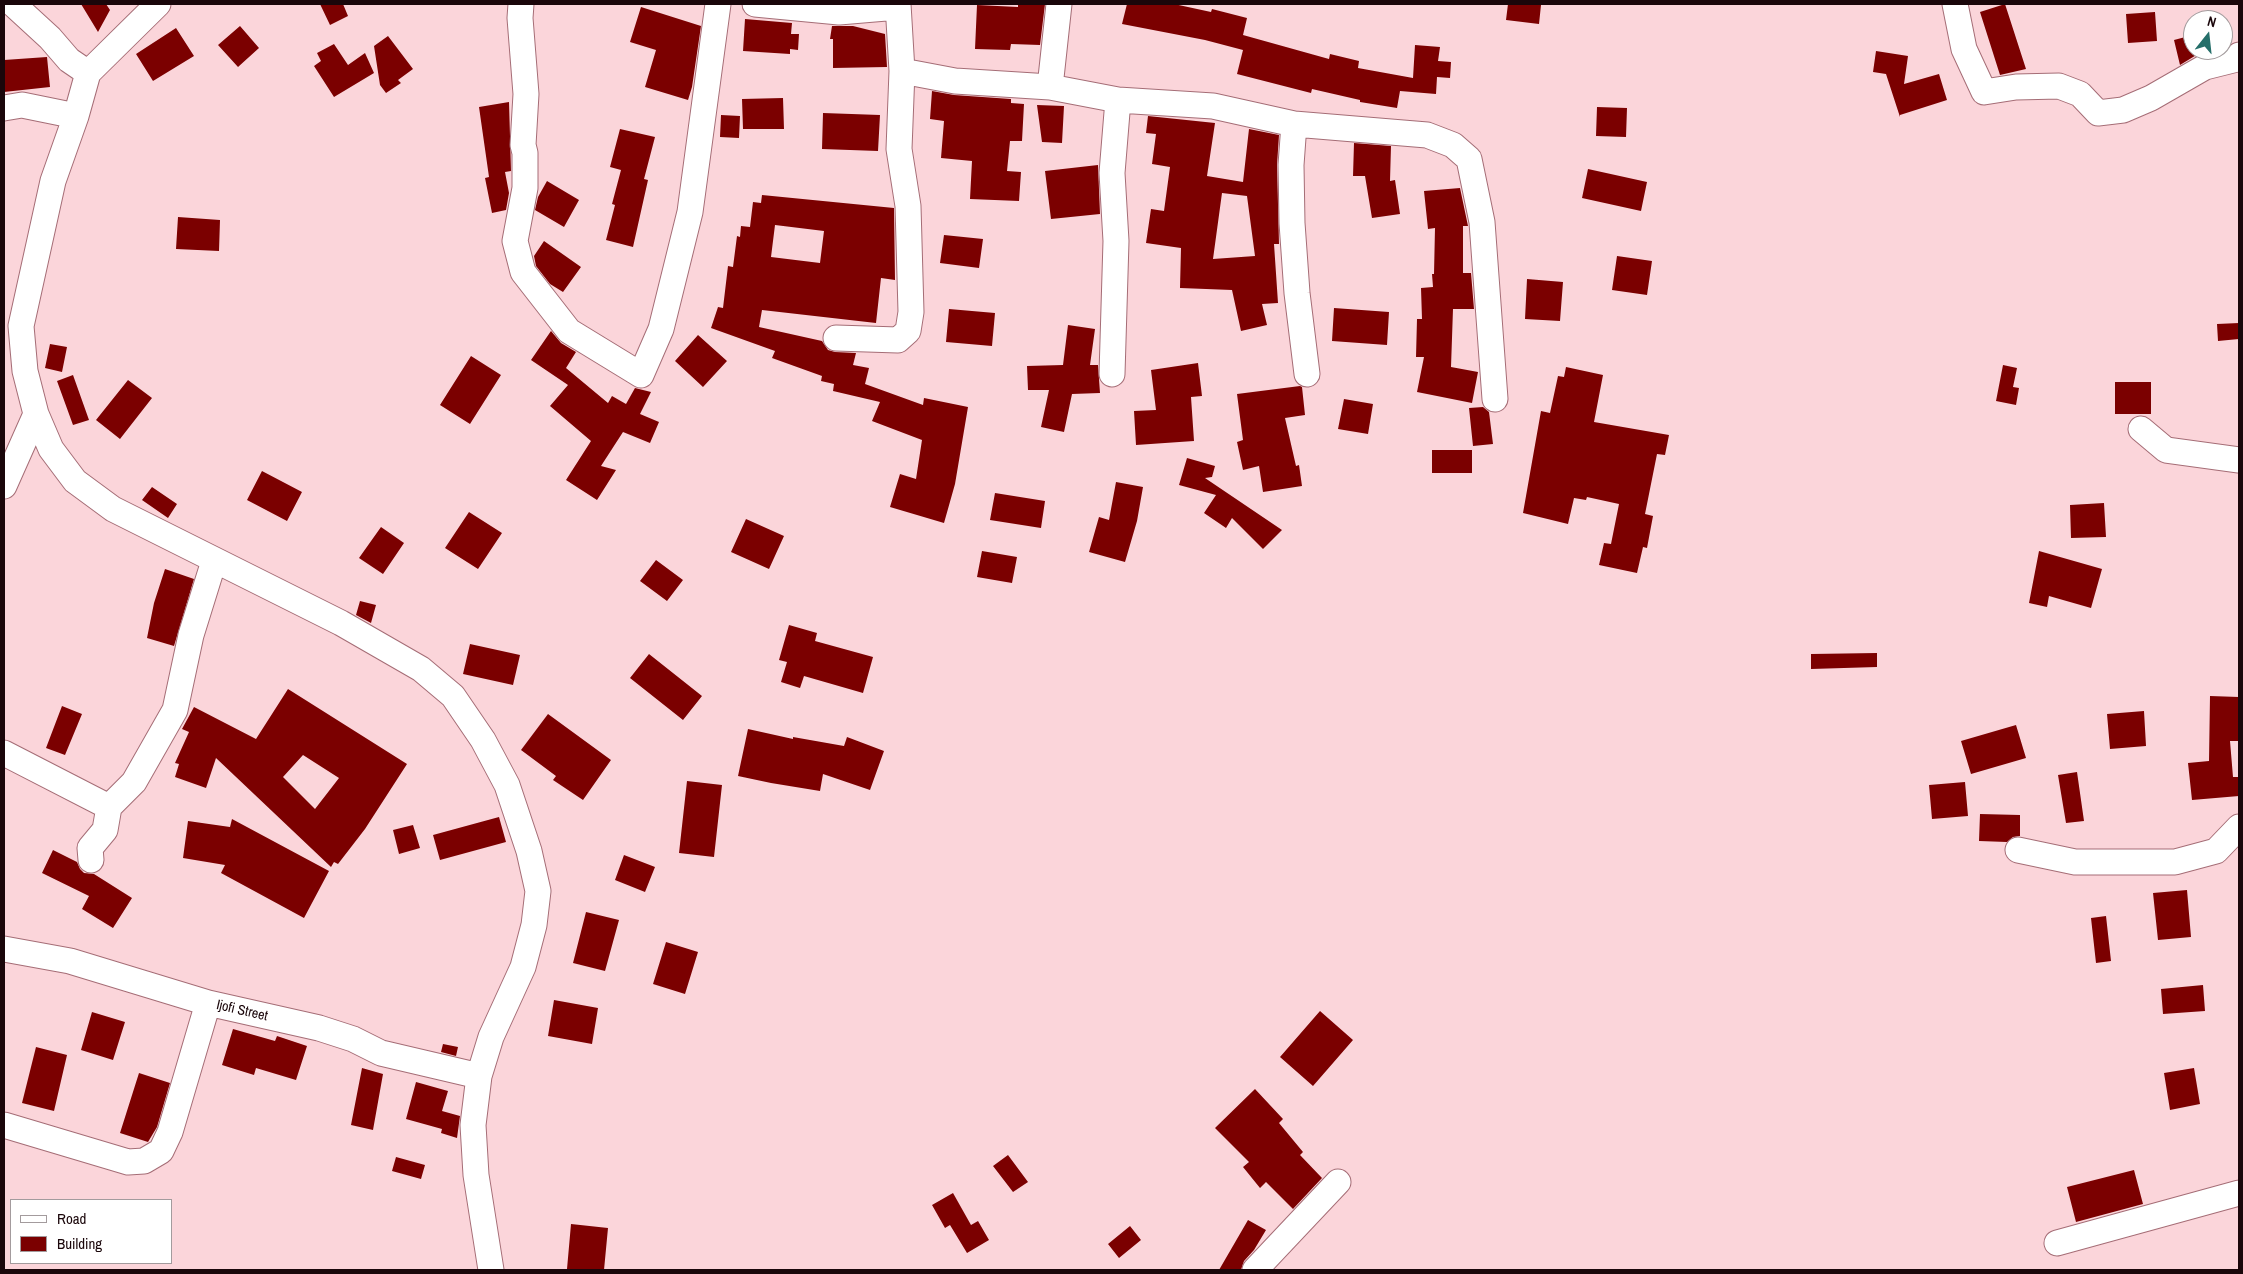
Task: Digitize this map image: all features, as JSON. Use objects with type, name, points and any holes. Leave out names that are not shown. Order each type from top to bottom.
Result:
[{"type":"street","points":[[13,4],[50,38],[69,60],[88,73]]},
{"type":"street","points":[[158,4],[88,73],[76,116],[53,181],[12,325],[36,414],[50,449],[75,481],[113,509],[341,623],[421,669],[453,696],[484,740],[507,785],[529,850],[538,891],[534,925],[523,967],[491,1037],[479,1076],[473,1125],[476,1175],[491,1270]]},
{"type":"street","points":[[522,4],[520,18],[526,94],[523,145],[526,188],[515,241],[523,272],[569,331],[641,375],[660,329],[690,212],[718,4]]},
{"type":"street","points":[[755,4],[839,12],[898,6],[902,71],[899,149],[908,206],[911,312],[908,332],[898,340],[836,338]]},
{"type":"street","points":[[1050,87],[1059,4]]},
{"type":"street","points":[[1955,4],[1964,49],[1984,92],[2016,86],[2059,86],[2080,94],[2098,113],[2123,110],[2151,98],[2205,67],[2237,59],[2239,55]]},
{"type":"street","points":[[902,71],[955,81],[1050,87],[1118,100],[1213,106],[1294,124],[1427,135],[1453,145],[1469,159],[1482,222],[1495,399]]},
{"type":"street","points":[[1112,374],[1116,241],[1112,173],[1118,100]]},
{"type":"street","points":[[4,108],[22,105],[76,116]]},
{"type":"street","points":[[1294,124],[1291,165],[1292,223],[1297,293],[1307,374]]},
{"type":"street","points":[[4,486],[36,414]]},
{"type":"street","points":[[2141,429],[2166,450],[2239,460]]},
{"type":"street","points":[[90,860],[90,848],[105,830],[110,807],[134,782],[175,710],[191,635],[214,561]]},
{"type":"street","points":[[4,753],[110,807]]},
{"type":"street","points":[[2018,850],[2074,862],[2174,862],[2216,851],[2239,827]]},
{"type":"street","name":"Ijofi Street","points":[[4,949],[70,961],[208,1003],[318,1028],[353,1039],[381,1053],[479,1076]]},
{"type":"street","points":[[4,1125],[128,1162],[144,1161],[161,1152],[170,1132],[208,1003]]},
{"type":"street","points":[[1256,1270],[1338,1182]]},
{"type":"street","points":[[2057,1243],[2239,1193]]},
{"type":"building","points":[[81,4],[106,4],[110,10],[98,32]]},
{"type":"building","points":[[320,4],[343,4],[348,16],[330,25]]},
{"type":"building","points":[[1018,4],[1045,4],[1040,45],[1011,44],[1010,50],[975,49],[977,5],[1018,7]]},
{"type":"building","points":[[1127,4],[1174,4],[1211,12],[1212,9],[1247,18],[1243,35],[1329,59],[1330,54],[1359,61],[1358,68],[1413,78],[1415,45],[1440,47],[1438,61],[1451,62],[1450,78],[1437,77],[1436,94],[1400,91],[1397,108],[1360,102],[1360,100],[1312,89],[1311,93],[1237,74],[1243,50],[1205,40],[1122,24]]},
{"type":"building","points":[[1508,4],[1541,5],[1539,24],[1506,20]]},
{"type":"building","points":[[2005,4],[2026,69],[2000,75],[1980,12]]},
{"type":"building","points":[[641,7],[701,26],[692,87],[688,100],[645,87],[656,50],[630,42]]},
{"type":"building","points":[[2155,12],[2157,41],[2128,43],[2126,14]]},
{"type":"building","points":[[745,19],[792,23],[791,34],[799,34],[798,50],[790,49],[790,54],[743,51]]},
{"type":"building","points":[[240,26],[259,48],[238,67],[218,45]]},
{"type":"building","points":[[832,26],[853,26],[885,34],[887,67],[833,68],[833,39],[830,39]]},
{"type":"building","points":[[176,28],[194,56],[153,81],[136,54]]},
{"type":"building","points":[[388,36],[413,69],[398,80],[401,83],[386,93],[380,85],[374,46]]},
{"type":"building","points":[[2183,38],[2183,60],[2188,60],[2180,65],[2174,40]]},
{"type":"building","points":[[334,44],[348,65],[365,53],[374,73],[334,97],[314,66],[321,61],[317,53]]},
{"type":"building","points":[[1876,51],[1908,56],[1904,84],[1939,74],[1947,100],[1900,115],[1900,117],[1886,74],[1873,72]]},
{"type":"building","points":[[47,57],[50,87],[4,92],[4,60]]},
{"type":"building","points":[[932,91],[954,95],[1011,99],[1011,103],[1024,104],[1022,141],[1010,141],[1007,171],[1021,172],[1019,201],[970,199],[972,161],[941,158],[944,121],[930,119]]},
{"type":"building","points":[[783,98],[784,129],[743,129],[742,99]]},
{"type":"building","points":[[509,102],[511,171],[505,172],[509,193],[506,210],[492,213],[485,178],[489,177],[479,107]]},
{"type":"building","points":[[1037,105],[1064,106],[1062,143],[1042,142]]},
{"type":"building","points":[[1597,107],[1627,108],[1626,137],[1596,136]]},
{"type":"building","points":[[823,113],[880,115],[878,151],[822,149]]},
{"type":"building","points":[[721,115],[740,116],[739,138],[720,137]]},
{"type":"building","points":[[1148,116],[1215,123],[1207,176],[1243,182],[1249,129],[1279,135],[1277,165],[1279,244],[1274,244],[1278,303],[1262,304],[1267,325],[1241,331],[1232,290],[1180,288],[1181,248],[1146,243],[1151,209],[1164,211],[1170,167],[1152,164],[1156,134],[1146,133]],"holes":[[[1222,193],[1247,196],[1255,256],[1213,259]]]},
{"type":"building","points":[[620,129],[655,137],[644,179],[648,180],[633,247],[606,240],[615,205],[612,204],[621,170],[610,167]]},
{"type":"building","points":[[1354,143],[1391,146],[1390,181],[1395,180],[1400,214],[1372,218],[1365,176],[1353,176]]},
{"type":"building","points":[[1098,165],[1100,214],[1051,219],[1045,171]]},
{"type":"building","points":[[1588,169],[1647,182],[1641,211],[1582,198]]},
{"type":"building","points":[[547,181],[579,200],[564,227],[535,210],[538,197]]},
{"type":"building","points":[[1460,188],[1468,226],[1463,226],[1463,273],[1471,273],[1474,309],[1453,309],[1451,367],[1478,372],[1472,403],[1417,392],[1424,357],[1416,357],[1417,319],[1422,319],[1421,288],[1433,287],[1432,274],[1434,274],[1435,228],[1428,229],[1424,191]]},
{"type":"building","points":[[762,195],[894,208],[895,280],[881,278],[876,323],[762,310],[759,327],[822,341],[828,350],[835,352],[856,353],[853,365],[869,368],[865,384],[923,405],[924,398],[968,407],[955,484],[944,523],[890,507],[900,474],[916,479],[922,440],[872,421],[880,402],[833,391],[834,384],[821,381],[822,376],[772,358],[775,351],[711,328],[718,307],[723,308],[728,266],[733,267],[737,236],[740,237],[741,226],[750,227],[753,202],[761,203]],"holes":[[[775,225],[824,231],[820,263],[771,257]]]},
{"type":"building","points":[[178,217],[220,220],[219,251],[176,249]]},
{"type":"building","points":[[944,235],[983,239],[979,268],[940,263]]},
{"type":"building","points":[[544,241],[581,267],[563,292],[550,284],[536,266],[534,256]]},
{"type":"building","points":[[1617,256],[1652,261],[1647,295],[1612,290]]},
{"type":"building","points":[[1527,279],[1563,282],[1560,321],[1525,319]]},
{"type":"building","points":[[1334,308],[1389,312],[1387,345],[1332,341]]},
{"type":"building","points":[[949,309],[995,313],[992,346],[946,342]]},
{"type":"building","points":[[2239,323],[2239,339],[2218,341],[2217,324]]},
{"type":"building","points":[[1068,325],[1095,329],[1090,365],[1098,365],[1100,393],[1072,394],[1064,432],[1041,427],[1049,390],[1028,390],[1027,366],[1063,365]]},
{"type":"building","points":[[551,331],[561,343],[576,352],[566,368],[608,403],[612,396],[626,404],[635,388],[651,392],[640,414],[659,422],[650,443],[623,432],[601,466],[616,470],[597,500],[566,480],[591,441],[550,406],[568,385],[531,360]]},
{"type":"building","points":[[698,335],[727,361],[703,387],[675,361]]},
{"type":"building","points":[[50,344],[67,347],[62,372],[45,368]]},
{"type":"building","points":[[471,356],[501,375],[470,424],[440,405]]},
{"type":"building","points":[[1198,363],[1202,396],[1191,397],[1194,441],[1136,445],[1134,411],[1156,410],[1151,370]]},
{"type":"building","points":[[2003,365],[2017,368],[2013,387],[2019,388],[2016,405],[1996,401]]},
{"type":"building","points":[[1566,367],[1603,375],[1594,422],[1669,435],[1665,455],[1657,454],[1645,514],[1653,516],[1647,548],[1643,547],[1637,573],[1599,565],[1604,543],[1611,544],[1619,504],[1587,497],[1586,500],[1574,498],[1568,524],[1523,513],[1541,411],[1550,413],[1558,376],[1564,377]]},
{"type":"building","points":[[73,375],[89,420],[73,425],[57,381]]},
{"type":"building","points":[[128,380],[152,398],[120,439],[96,420]]},
{"type":"building","points":[[2115,382],[2151,382],[2151,414],[2115,414]]},
{"type":"building","points":[[1302,387],[1305,415],[1285,418],[1296,466],[1299,465],[1302,486],[1263,492],[1259,466],[1243,470],[1237,442],[1243,440],[1237,394]]},
{"type":"building","points":[[1344,399],[1373,404],[1368,434],[1338,429]]},
{"type":"building","points":[[1483,407],[1489,412],[1493,444],[1473,446],[1469,408]]},
{"type":"building","points":[[1432,450],[1472,450],[1472,473],[1432,473]]},
{"type":"building","points":[[1187,458],[1215,466],[1212,477],[1205,478],[1282,530],[1263,549],[1232,518],[1226,528],[1204,513],[1216,495],[1179,485]]},
{"type":"building","points":[[262,471],[302,492],[287,521],[247,500]]},
{"type":"building","points":[[1116,482],[1143,487],[1137,521],[1125,562],[1089,552],[1099,517],[1109,520]]},
{"type":"building","points":[[152,487],[177,504],[168,518],[142,500]]},
{"type":"building","points":[[995,493],[1045,501],[1041,528],[990,520]]},
{"type":"building","points":[[2104,503],[2106,537],[2071,538],[2070,505]]},
{"type":"building","points":[[469,512],[502,533],[478,569],[445,548]]},
{"type":"building","points":[[746,519],[784,536],[769,569],[731,552]]},
{"type":"building","points":[[381,527],[404,543],[383,574],[359,558]]},
{"type":"building","points":[[982,551],[1017,557],[1012,583],[977,577]]},
{"type":"building","points":[[2039,551],[2102,569],[2091,608],[2049,596],[2047,607],[2029,603]]},
{"type":"building","points":[[656,560],[683,580],[667,601],[640,581]]},
{"type":"building","points":[[165,569],[194,579],[174,646],[147,638],[154,603]]},
{"type":"building","points":[[360,601],[376,605],[371,623],[356,615]]},
{"type":"building","points":[[789,625],[817,633],[815,641],[873,657],[863,693],[804,676],[800,688],[781,682],[787,662],[779,660]]},
{"type":"building","points":[[470,644],[520,655],[513,685],[463,674]]},
{"type":"building","points":[[1877,653],[1877,667],[1811,669],[1811,654]]},
{"type":"building","points":[[649,654],[702,696],[683,720],[630,678]]},
{"type":"building","points":[[288,689],[407,764],[365,829],[338,864],[334,862],[331,867],[216,758],[206,788],[175,777],[179,764],[175,763],[189,732],[182,729],[194,707],[256,739]],"holes":[[[303,755],[339,778],[315,809],[283,777]]]},
{"type":"building","points":[[2210,696],[2239,697],[2239,741],[2230,741],[2233,777],[2238,777],[2239,796],[2192,800],[2188,763],[2209,761]]},
{"type":"building","points":[[62,706],[82,714],[65,755],[46,748]]},
{"type":"building","points":[[2144,711],[2146,746],[2110,749],[2107,714]]},
{"type":"building","points":[[548,714],[611,760],[583,800],[553,780],[556,776],[521,750]]},
{"type":"building","points":[[2016,725],[2026,758],[1971,774],[1961,741]]},
{"type":"building","points":[[748,729],[793,739],[793,737],[844,746],[847,737],[884,751],[870,790],[823,774],[820,791],[738,776]]},
{"type":"building","points":[[2077,772],[2084,821],[2066,823],[2058,775]]},
{"type":"building","points":[[687,781],[722,785],[714,857],[679,853]]},
{"type":"building","points":[[1965,782],[1968,816],[1932,819],[1929,785]]},
{"type":"building","points":[[1980,814],[2020,815],[2020,836],[2013,837],[2007,842],[1979,841]]},
{"type":"building","points":[[499,817],[506,842],[440,860],[433,835]]},
{"type":"building","points":[[232,819],[329,871],[304,918],[221,873],[225,865],[183,858],[188,821],[230,827]]},
{"type":"building","points":[[413,825],[420,848],[399,854],[393,830]]},
{"type":"building","points":[[53,850],[77,862],[84,873],[94,874],[132,898],[113,928],[82,909],[89,896],[42,873]]},
{"type":"building","points":[[624,855],[655,867],[645,892],[615,880]]},
{"type":"building","points":[[2187,890],[2191,937],[2158,940],[2153,893]]},
{"type":"building","points":[[586,912],[619,920],[605,971],[573,963]]},
{"type":"building","points":[[2106,916],[2111,961],[2096,963],[2091,918]]},
{"type":"building","points":[[666,942],[698,952],[685,994],[653,984]]},
{"type":"building","points":[[2203,985],[2205,1011],[2163,1014],[2161,989]]},
{"type":"building","points":[[554,1000],[598,1008],[592,1044],[548,1036]]},
{"type":"building","points":[[1320,1011],[1353,1040],[1313,1086],[1280,1057]]},
{"type":"building","points":[[92,1012],[125,1022],[113,1060],[81,1050]]},
{"type":"building","points":[[233,1029],[275,1041],[277,1036],[307,1046],[296,1080],[256,1068],[254,1075],[222,1065]]},
{"type":"building","points":[[443,1044],[458,1047],[456,1056],[441,1052]]},
{"type":"building","points":[[36,1047],[67,1055],[54,1111],[22,1103]]},
{"type":"building","points":[[362,1068],[383,1074],[373,1130],[351,1125]]},
{"type":"building","points":[[2194,1068],[2200,1104],[2170,1110],[2164,1073]]},
{"type":"building","points":[[139,1073],[170,1083],[157,1127],[148,1142],[120,1133]]},
{"type":"building","points":[[416,1082],[448,1091],[442,1111],[460,1116],[457,1138],[441,1133],[442,1129],[406,1119]]},
{"type":"building","points":[[1255,1089],[1283,1119],[1279,1123],[1303,1152],[1300,1155],[1322,1178],[1293,1209],[1266,1182],[1260,1188],[1243,1167],[1249,1162],[1215,1128]]},
{"type":"building","points":[[1008,1155],[1028,1182],[1013,1192],[993,1166]]},
{"type":"building","points":[[396,1157],[425,1165],[421,1179],[392,1171]]},
{"type":"building","points":[[2134,1170],[2143,1204],[2076,1222],[2067,1187]]},
{"type":"building","points":[[953,1193],[971,1225],[978,1221],[989,1240],[967,1253],[950,1225],[945,1228],[932,1205]]},
{"type":"building","points":[[1248,1220],[1266,1230],[1254,1250],[1244,1261],[1241,1270],[1219,1270]]},
{"type":"building","points":[[571,1224],[608,1228],[604,1270],[567,1269]]},
{"type":"building","points":[[1130,1226],[1141,1240],[1119,1258],[1108,1244]]}]
